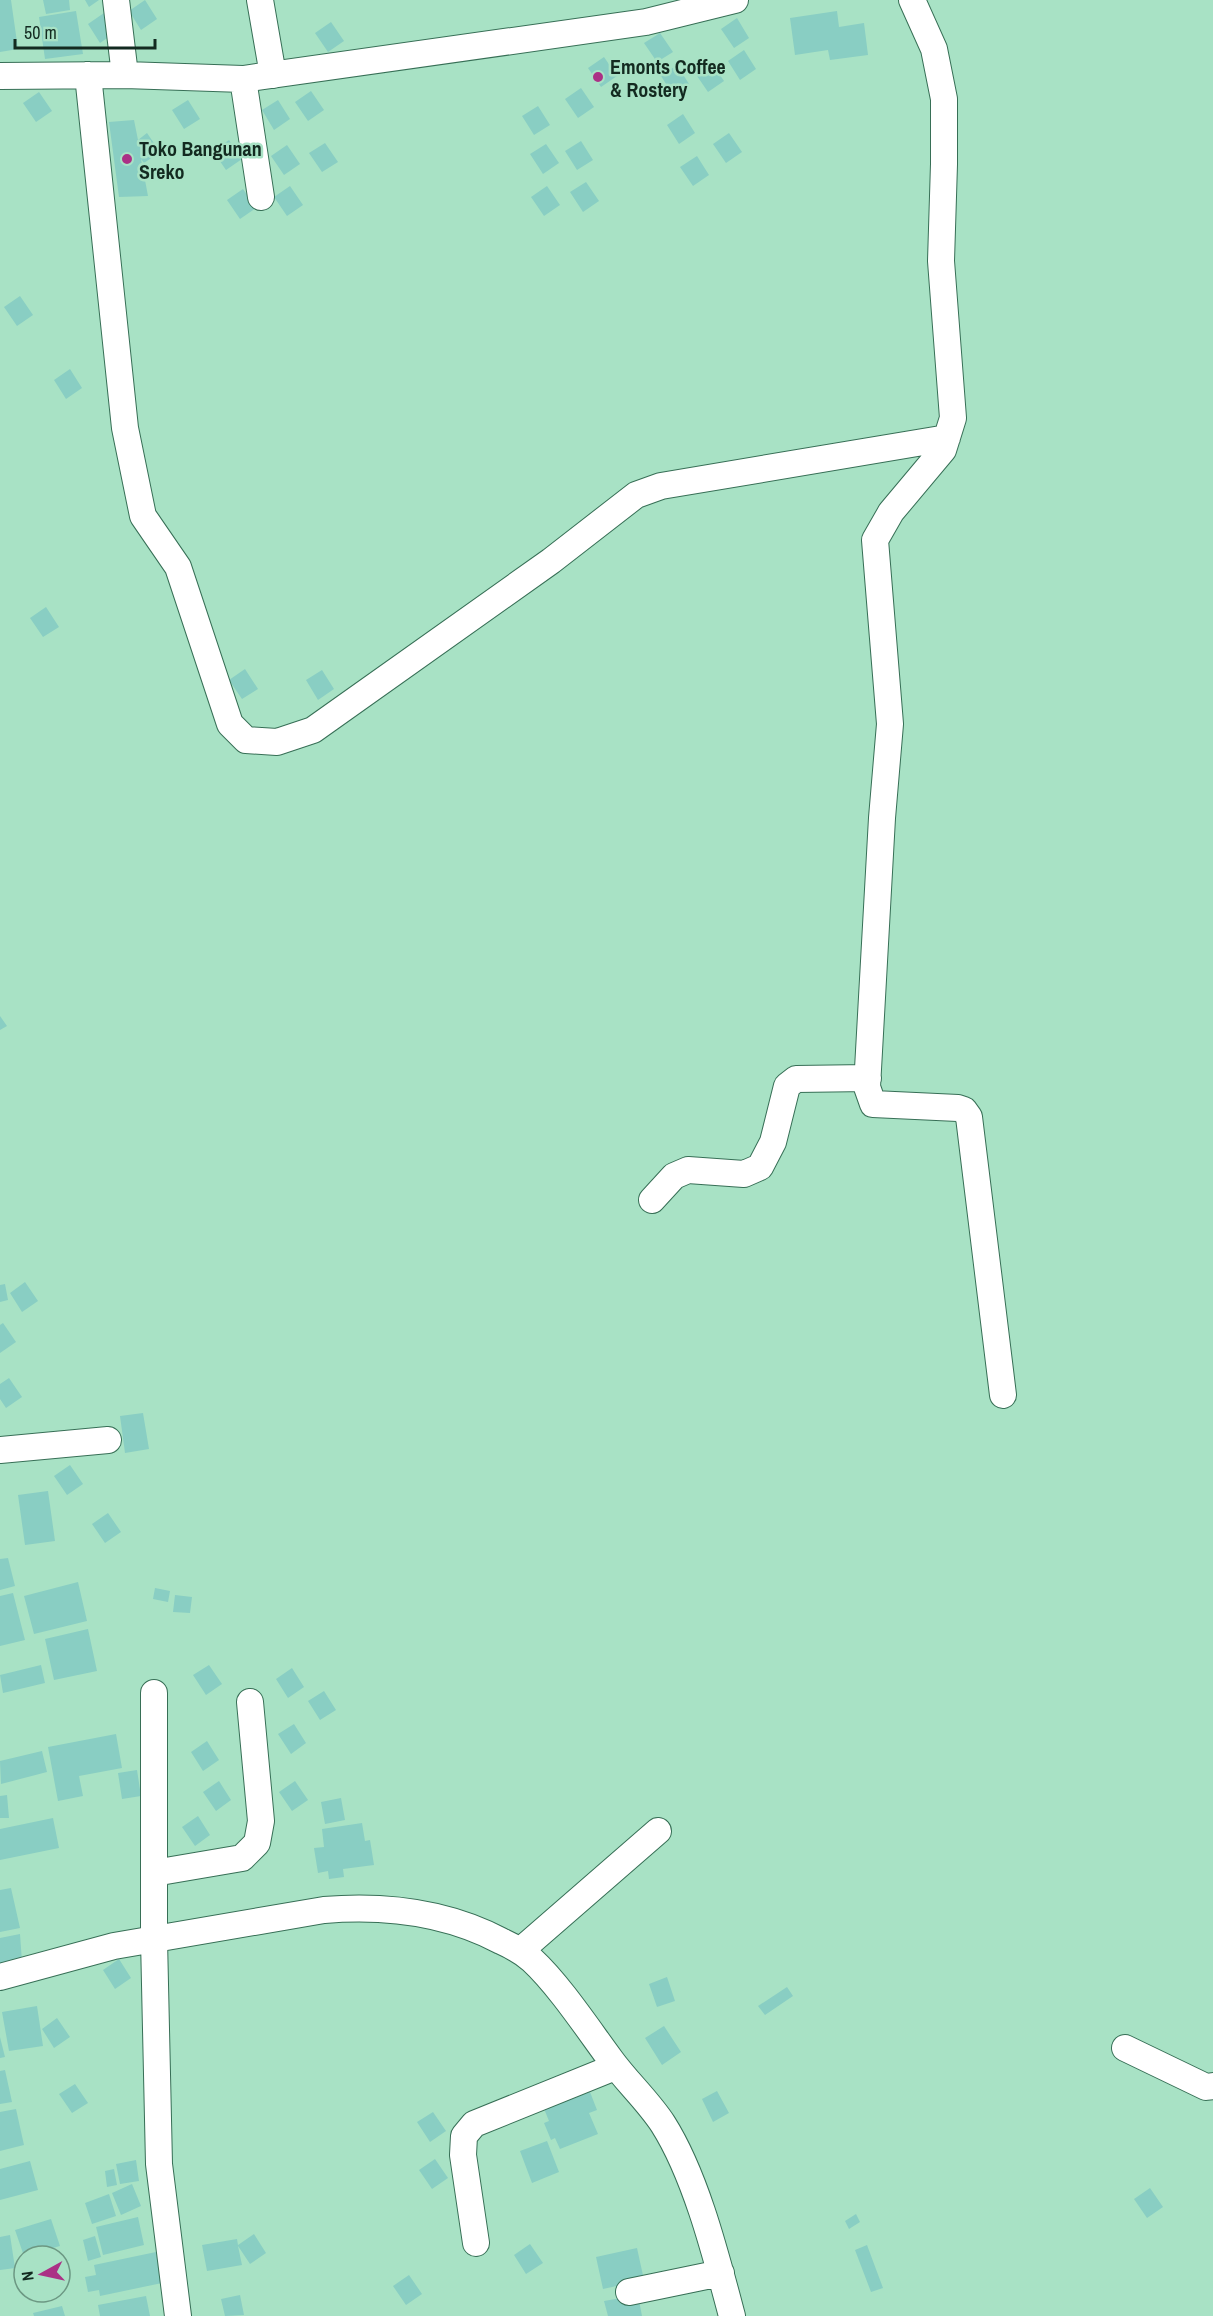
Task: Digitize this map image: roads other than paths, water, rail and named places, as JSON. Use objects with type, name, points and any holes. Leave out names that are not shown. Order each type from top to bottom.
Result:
[{"type":"street","points":[[116,0],[125,75]]},
{"type":"street","points":[[260,0],[273,75]]},
{"type":"street","points":[[0,76],[125,75],[243,79],[646,22],[735,0]]},
{"type":"street","points":[[912,0],[934,49],[944,99],[941,261],[953,418],[943,450],[891,512],[875,540],[890,724],[882,818],[867,1087],[873,1104],[958,1108],[964,1110],[969,1117],[1003,1395]]},
{"type":"street","points":[[88,75],[125,428],[143,516],[178,567],[230,724],[246,740],[278,742],[313,730],[551,561],[636,495],[661,486],[947,438]]},
{"type":"street","points":[[243,79],[261,197]]},
{"type":"street","points":[[652,1200],[674,1176],[688,1170],[744,1174],[760,1167],[773,1142],[787,1086],[796,1079],[868,1078]]},
{"type":"street","points":[[0,1450],[108,1440]]},
{"type":"street","points":[[153,1693],[154,1939],[159,2164],[178,2316]]},
{"type":"street","points":[[154,1873],[242,1858],[257,1843],[261,1821],[250,1702]]},
{"type":"street","points":[[520,1952],[658,1831]]},
{"type":"street","points":[[0,1977],[114,1946],[324,1910],[356,1907],[416,1913],[470,1926],[531,1958],[615,2067],[662,2122],[686,2169],[721,2273],[732,2316]]},
{"type":"street","points":[[1125,2048],[1206,2088],[1213,2086]]},
{"type":"street","points":[[476,2243],[463,2155],[464,2136],[474,2124],[615,2067]]},
{"type":"street","points":[[629,2292],[721,2273]]},
{"type":"place","name":"Emonts Coffee & Rostery","points":[[598,77]]},
{"type":"place","name":"Toko Bangunan Sreko","points":[[127,159]]}]
